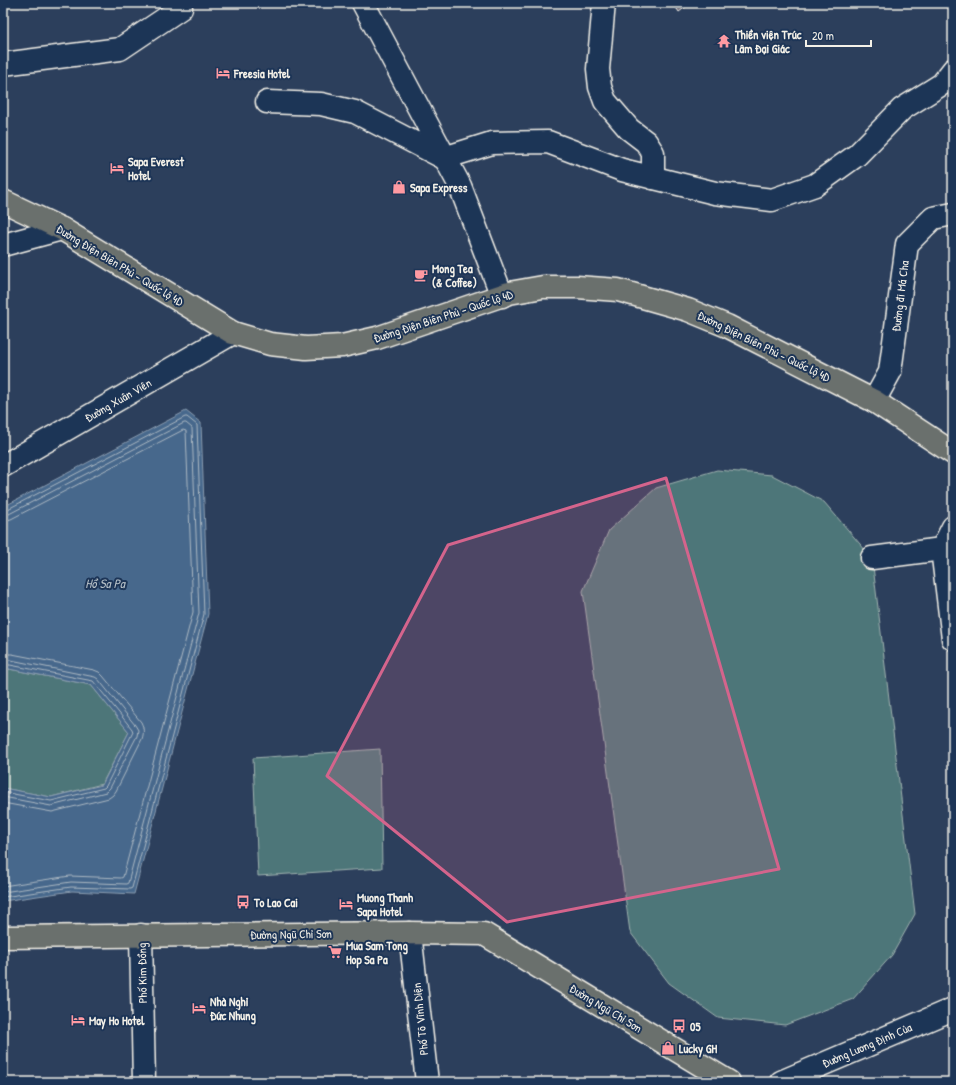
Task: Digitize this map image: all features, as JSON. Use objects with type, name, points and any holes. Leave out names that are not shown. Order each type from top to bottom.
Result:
[{"type":"main road","name":"Đường Điện Biên Phủ - Quốc lộ 4D","points":[[3,202],[62,229],[233,333],[270,344],[306,348],[342,346],[377,338],[509,293],[543,287],[577,287],[618,290],[688,310],[727,326],[874,401],[953,453]]},
{"type":"main road","name":"Đường Ngũ Chỉ Sơn","points":[[3,937],[410,933],[484,934],[729,1082]]},
{"type":"street","points":[[363,3],[460,186],[502,296]]},
{"type":"street","points":[[604,3],[598,69],[600,87],[605,101],[629,129],[646,142],[653,153],[653,178]]},
{"type":"street","points":[[3,64],[120,49],[182,8]]},
{"type":"street","points":[[267,102],[321,104],[355,112],[444,158],[492,144],[548,142],[622,170],[715,194],[772,200],[815,185],[857,155],[902,108],[942,84],[953,70]]},
{"type":"street","name":"Đường đi Má Cha","points":[[874,401],[890,372],[907,244],[933,218],[953,214]]},
{"type":"street","points":[[3,245],[62,229]]},
{"type":"street","name":"Đường Xuân Viên","points":[[3,466],[233,333]]},
{"type":"street","points":[[953,527],[942,549],[953,639]]},
{"type":"street","points":[[872,558],[942,549]]},
{"type":"street","name":"Phố Tô Vĩnh Diện","points":[[410,933],[427,1082]]},
{"type":"street","name":"Phố Kim Đồng","points":[[141,935],[144,1082]]},
{"type":"street","name":"Đường Lương Định Của","points":[[781,1082],[953,1009]]},
{"type":"highlighted area","points":[[666,478],[779,869],[507,922],[327,776],[448,545]]},
{"type":"green space","points":[[717,470],[772,475],[824,502],[872,558],[915,914],[892,955],[853,999],[785,1025],[718,1018],[669,983],[630,932],[583,591],[609,530],[656,488]]},
{"type":"green space","points":[[3,669],[91,685],[129,732],[102,784],[51,797],[3,788]]},
{"type":"green space","points":[[380,749],[382,868],[258,876],[253,758]]},
{"type":"water","name":"Hồ Sa Pa","points":[[186,411],[201,423],[208,614],[134,894],[72,891],[3,901],[3,788],[51,797],[102,785],[129,732],[91,685],[3,669],[3,507]]},
{"type":"building","points":[[673,3],[691,3],[679,12]]},
{"type":"place","name":"Thiền viện Trúc Lâm Đại Giác","points":[[724,41]]},
{"type":"place","name":"Freesia Hotel","points":[[223,73]]},
{"type":"place","name":"Sapa Everest Hotel","points":[[117,168]]},
{"type":"place","name":"Sapa Express","points":[[399,187]]},
{"type":"place","name":"Mong Tea (& Coffee)","points":[[421,275]]},
{"type":"place","name":"To Lao Cai","points":[[243,902]]},
{"type":"place","name":"Muong Thanh Sapa Hotel","points":[[346,904]]},
{"type":"place","name":"Mua Sam Tong Hop Sa Pa","points":[[335,952]]},
{"type":"place","name":"Nhà Nghỉ Đức Nhung","points":[[199,1008]]},
{"type":"place","name":"May Ho Hotel","points":[[78,1020]]},
{"type":"place","name":"05","points":[[679,1026]]},
{"type":"place","name":"Lucky GH","points":[[668,1048]]}]
